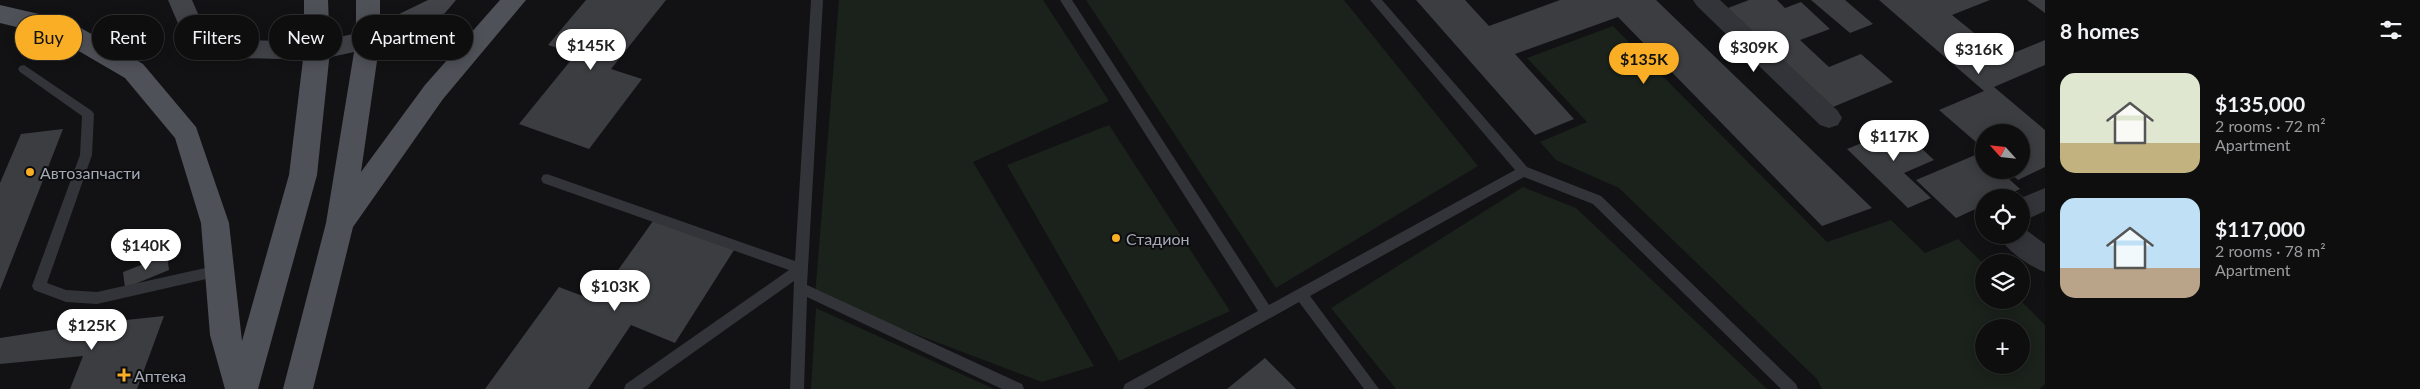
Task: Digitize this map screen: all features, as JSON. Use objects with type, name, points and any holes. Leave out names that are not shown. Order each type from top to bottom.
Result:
[{"type":"main road","points":[[180,0],[189,22],[241,49],[269,50]]},
{"type":"main road","points":[[316,0],[316,15]]},
{"type":"main road","points":[[368,0],[368,15]]},
{"type":"main road","points":[[421,15],[436,8],[444,0]]},
{"type":"main road","points":[[340,223],[434,92],[514,0]]},
{"type":"main road","points":[[0,14],[60,28],[134,71],[187,134],[215,223],[225,335],[242,389]]},
{"type":"main road","points":[[242,389],[303,175],[316,60]]},
{"type":"main road","points":[[298,389],[340,223],[365,60]]},
{"type":"street","points":[[1705,0],[1829,118]]},
{"type":"street","points":[[2030,207],[2045,199]]},
{"type":"street","points":[[2024,244],[2045,260]]},
{"type":"lane","points":[[797,389],[800,288],[817,0]]},
{"type":"lane","points":[[1066,0],[1267,313]]},
{"type":"lane","points":[[1376,0],[1523,171],[1597,200],[1792,389]]},
{"type":"lane","points":[[24,69],[88,114],[86,155],[38,286],[66,296],[97,298],[219,271]]},
{"type":"lane","points":[[1130,389],[1523,171]]},
{"type":"lane","points":[[547,179],[801,270]]},
{"type":"lane","points":[[631,389],[801,270]]},
{"type":"lane","points":[[800,288],[1017,389]]},
{"type":"lane","points":[[1301,295],[1372,389]]},
{"type":"shaded area","points":[[839,0],[1043,0],[1109,101],[973,162],[1094,366],[1042,382],[815,296]]},
{"type":"shaded area","points":[[1086,0],[1344,0],[1478,166],[1276,288]]},
{"type":"shaded area","points":[[1613,26],[1827,242],[1891,220],[1925,253],[1958,239],[1975,255],[1975,309],[2029,309],[2045,325],[2045,384],[2039,389],[1822,389],[1817,379],[1619,188],[1556,160],[1540,142],[1587,122],[1527,58]]},
{"type":"shaded area","name":"Стадион","points":[[1109,125],[1230,311],[1119,361],[1007,165]]},
{"type":"shaded area","points":[[1523,187],[1576,208],[1767,389],[1396,389],[1331,308]]},
{"type":"shaded area","points":[[816,308],[994,389],[811,389]]},
{"type":"building","points":[[586,0],[666,0],[611,69],[642,79],[589,149],[519,124],[576,54],[548,45]]},
{"type":"building","points":[[1416,0],[1465,0],[1489,26],[1560,0],[1656,0],[1872,208],[1822,226],[1618,17],[1515,54],[1574,119],[1535,135]]},
{"type":"building","points":[[1749,0],[1777,0],[1785,8],[1801,2],[1830,29],[1800,40],[1829,67],[1861,54],[1893,82],[1833,107],[1728,8]]},
{"type":"building","points":[[1811,0],[1845,0],[1873,24],[1850,33]]},
{"type":"building","points":[[1879,0],[1990,0],[1952,15],[2004,57],[2045,40],[2045,65],[1994,87],[2045,130],[2045,167],[2030,174],[2030,124],[1975,124],[1975,141],[1939,110],[1984,91]]},
{"type":"building","points":[[2027,0],[2045,0],[2045,13]]},
{"type":"building","points":[[1894,123],[1934,160],[1904,173],[1931,198],[1908,208],[1847,149],[1869,140],[1865,136]]},
{"type":"building","points":[[63,129],[0,290],[0,183],[21,134]]},
{"type":"building","points":[[1975,155],[1975,179],[2009,179],[2020,189],[1975,189],[1975,209],[1956,218],[1916,180]]},
{"type":"building","points":[[653,221],[734,250],[675,343],[631,325],[588,389],[485,389],[559,287],[596,301]]},
{"type":"building","points":[[167,255],[169,270],[125,288],[123,272]]},
{"type":"building","points":[[164,316],[137,389],[70,389],[83,356],[0,364],[0,338],[97,323]]},
{"type":"building","points":[[1265,358],[1296,389],[1227,389]]},
{"type":"place","name":"Автозапчасти","points":[[30,172]]},
{"type":"place","name":"Стадион","points":[[1116,238]]},
{"type":"place","name":"Аптека","points":[[124,375]]}]
